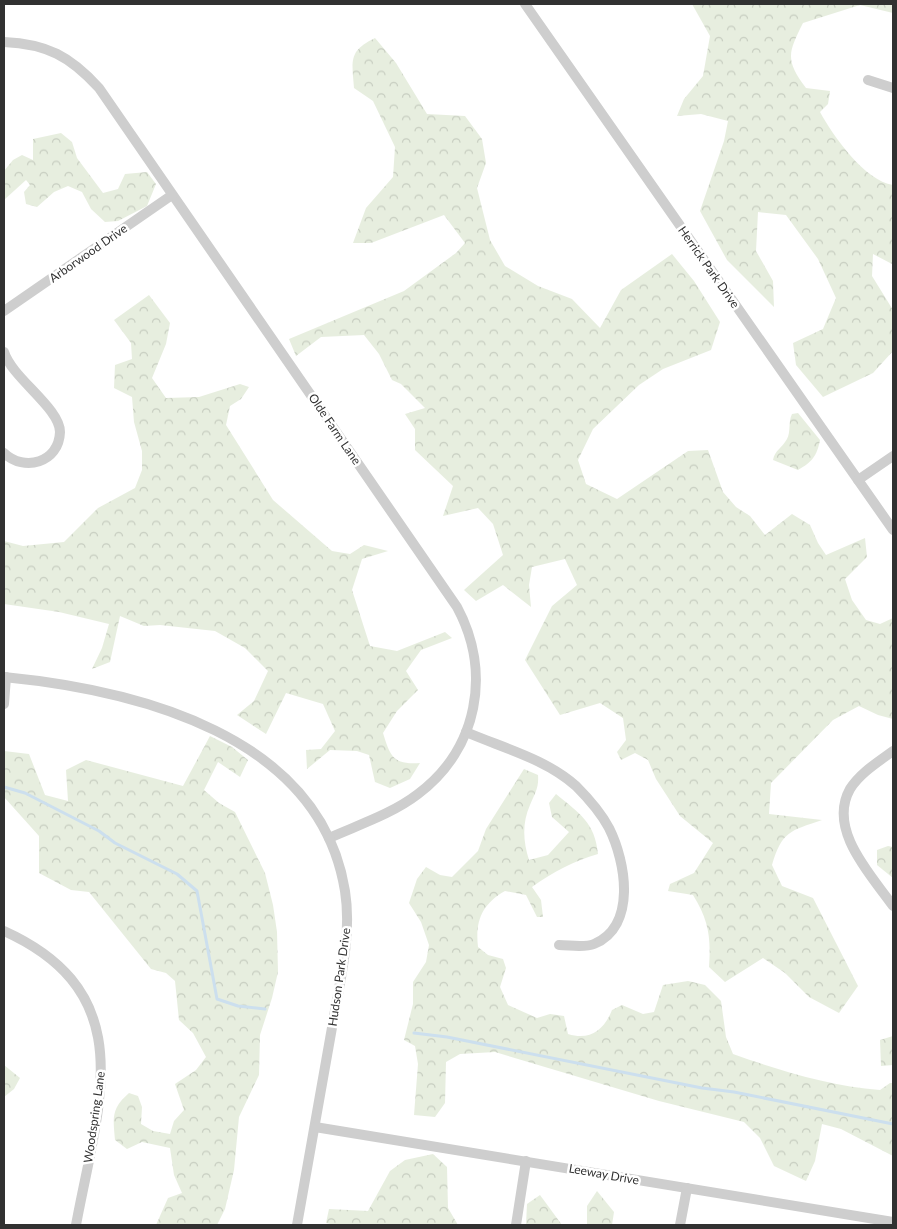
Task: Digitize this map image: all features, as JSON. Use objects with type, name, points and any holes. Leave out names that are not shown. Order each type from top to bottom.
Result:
[{"type":"street","name":"Herrick Park Drive","points":[[525,4],[893,530]]},
{"type":"street","name":"Olde Farm Lane","points":[[4,42],[26,43],[58,53],[84,71],[99,88],[457,607],[470,635],[476,664],[475,698],[466,732],[453,758],[441,773],[417,795],[402,805],[329,838]]},
{"type":"street","points":[[868,80],[893,88]]},
{"type":"street","name":"Arborwood Drive","points":[[4,311],[172,195]]},
{"type":"street","points":[[4,352],[19,377],[44,403],[59,424],[60,432],[56,446],[49,456],[39,462],[28,464],[15,462],[4,453]]},
{"type":"street","points":[[858,480],[893,456]]},
{"type":"street","points":[[4,704],[5,677]]},
{"type":"street","name":"Hudson Park Drive","points":[[5,677],[52,682],[105,692],[190,720],[228,737],[269,762],[295,786],[316,815],[329,838],[345,891],[346,942],[297,1225]]},
{"type":"street","points":[[466,732],[543,764],[558,773],[591,802],[608,828],[622,869],[624,892],[622,913],[610,934],[592,945],[559,945]]},
{"type":"street","points":[[893,751],[870,768],[850,788],[844,814],[844,825],[853,848],[893,906]]},
{"type":"street","name":"Woodspring Lane","points":[[4,930],[42,950],[70,977],[88,1002],[98,1030],[102,1053],[102,1084],[76,1225]]},
{"type":"street","name":"Leeway Drive","points":[[315,1127],[893,1222]]},
{"type":"street","points":[[516,1225],[526,1161]]},
{"type":"street","points":[[680,1225],[687,1188]]},
{"type":"green space","points":[[692,4],[893,4],[893,13],[860,5],[803,23],[792,49],[792,63],[806,88],[830,91],[828,104],[820,112],[841,145],[872,175],[882,182],[893,185],[893,287],[892,264],[873,254],[872,276],[893,310],[893,351],[873,373],[823,397],[796,365],[793,343],[823,329],[836,298],[818,259],[786,215],[758,212],[756,251],[773,281],[774,307],[727,260],[700,211],[724,141],[728,121],[701,114],[677,116],[684,99],[703,76],[710,36]]},
{"type":"green space","points":[[375,38],[396,63],[427,114],[465,116],[482,139],[486,163],[477,188],[490,240],[505,266],[538,286],[572,299],[600,328],[621,290],[672,254],[694,281],[720,322],[711,350],[663,369],[639,385],[593,429],[578,460],[586,484],[617,499],[688,451],[708,450],[723,492],[736,507],[750,516],[765,535],[792,514],[810,525],[826,555],[865,538],[867,557],[845,579],[852,600],[866,620],[880,624],[893,618],[893,719],[878,715],[859,706],[833,720],[771,783],[769,814],[822,820],[789,834],[780,845],[772,865],[782,886],[813,898],[858,986],[839,1013],[809,997],[785,973],[763,958],[725,982],[709,967],[710,947],[708,929],[703,913],[693,895],[668,891],[670,884],[694,873],[713,843],[680,816],[656,779],[648,760],[635,753],[621,760],[617,752],[626,740],[623,718],[600,703],[560,715],[525,660],[552,606],[577,585],[565,559],[532,567],[529,585],[531,607],[503,585],[476,601],[464,590],[503,555],[493,524],[478,508],[443,516],[453,486],[415,450],[415,429],[405,414],[425,408],[401,384],[392,380],[379,354],[364,335],[321,337],[296,356],[289,339],[404,291],[456,253],[465,243],[444,215],[371,243],[353,243],[366,208],[393,177],[395,147],[373,101],[354,88],[353,64],[356,52]]},
{"type":"green space","points":[[61,133],[72,142],[77,158],[103,193],[118,189],[125,174],[147,172],[156,184],[147,206],[118,221],[105,222],[91,209],[82,192],[68,186],[54,192],[37,207],[26,204],[24,192],[30,185],[26,180],[4,200],[4,171],[13,160],[22,155],[33,160],[33,139]]},
{"type":"green space","points":[[149,295],[170,323],[166,344],[152,378],[166,398],[199,397],[240,384],[249,387],[241,399],[230,406],[226,425],[273,500],[332,551],[350,554],[364,545],[388,551],[362,559],[352,590],[370,646],[397,651],[445,632],[452,638],[421,650],[406,671],[418,690],[397,711],[383,733],[388,748],[394,757],[404,762],[420,763],[410,779],[390,788],[375,782],[369,755],[357,751],[330,750],[307,769],[306,750],[321,749],[335,731],[323,704],[286,693],[266,734],[237,715],[254,701],[268,671],[245,648],[215,631],[160,625],[144,626],[120,616],[110,662],[92,669],[102,648],[109,624],[59,612],[4,604],[4,541],[23,546],[64,542],[98,508],[135,488],[142,470],[142,451],[134,422],[132,397],[114,388],[115,365],[132,359],[131,343],[114,320]]},
{"type":"green space","points":[[798,413],[820,440],[813,458],[798,470],[773,460],[788,436],[792,414]]},
{"type":"green space","points":[[210,736],[232,747],[248,760],[240,777],[218,762],[204,790],[219,803],[235,812],[265,873],[277,932],[278,972],[260,1035],[259,1075],[239,1117],[234,1170],[225,1209],[217,1225],[156,1225],[168,1198],[182,1193],[174,1175],[170,1148],[142,1142],[127,1149],[115,1140],[116,1109],[129,1093],[138,1096],[142,1107],[141,1124],[153,1131],[170,1134],[174,1121],[184,1110],[175,1084],[196,1070],[206,1057],[193,1033],[179,1020],[175,981],[166,973],[151,969],[89,892],[71,890],[39,873],[39,836],[4,797],[4,751],[29,754],[45,795],[68,801],[66,770],[86,760],[183,786]]},
{"type":"green space","points":[[524,769],[538,775],[537,787],[527,812],[525,825],[525,839],[529,860],[548,855],[569,832],[552,817],[549,803],[556,794],[579,813],[589,826],[598,854],[548,876],[532,887],[541,900],[543,917],[537,917],[526,895],[505,891],[491,902],[482,914],[478,929],[478,947],[488,955],[503,959],[506,968],[500,987],[508,1005],[537,1018],[550,1014],[564,1016],[568,1034],[583,1036],[595,1032],[605,1023],[612,1010],[622,1005],[643,1014],[654,1012],[663,985],[688,981],[705,985],[721,1001],[726,1037],[733,1054],[787,1072],[843,1085],[880,1090],[893,1083],[893,1156],[841,1129],[822,1124],[815,1161],[806,1181],[774,1166],[760,1138],[744,1122],[659,1101],[495,1052],[460,1054],[446,1062],[445,1103],[435,1117],[414,1115],[418,1064],[415,1046],[404,1040],[413,1004],[413,982],[426,962],[429,945],[421,922],[409,903],[417,879],[426,867],[440,875],[452,877],[478,851],[486,829]]},
{"type":"green space","points":[[888,846],[893,847],[893,878],[877,865],[877,850]]},
{"type":"green space","points":[[893,1036],[893,1065],[881,1066],[880,1040]]},
{"type":"green space","points":[[4,1065],[20,1078],[14,1089],[4,1097]]},
{"type":"green space","points":[[433,1154],[447,1167],[448,1208],[458,1225],[335,1225],[326,1223],[329,1209],[368,1211],[390,1171],[405,1160]]},
{"type":"green space","points":[[597,1191],[614,1212],[612,1225],[587,1225],[587,1206]]},
{"type":"green space","points":[[540,1195],[562,1225],[526,1225],[527,1204]]},
{"type":"waterway","points":[[4,787],[25,793],[99,831],[115,843],[177,874],[197,891],[217,999],[238,1006],[265,1009]]},
{"type":"waterway","points":[[414,1033],[447,1037],[893,1124]]}]
